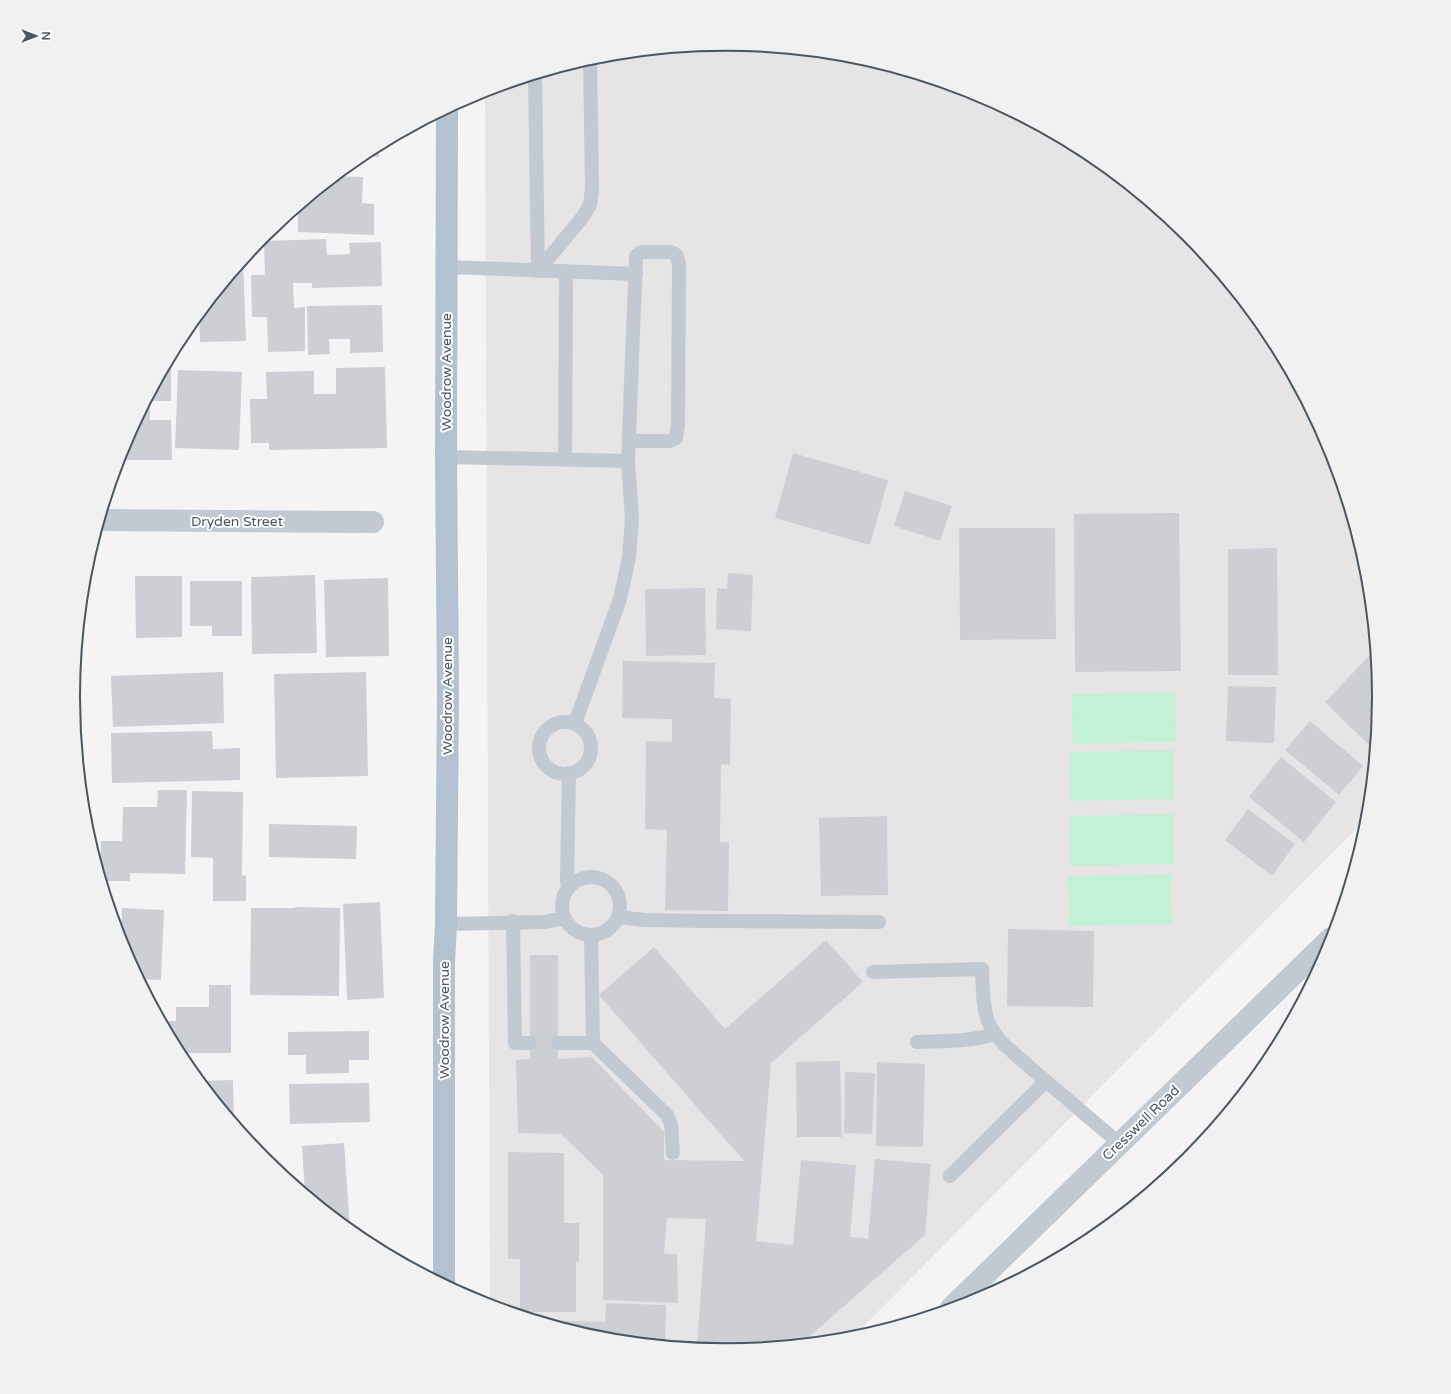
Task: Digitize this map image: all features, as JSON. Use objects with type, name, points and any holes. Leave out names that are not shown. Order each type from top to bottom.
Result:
[{"type":"main road","name":"Woodrow Avenue","points":[[444,1278],[444,962],[446,924],[448,694],[446,457],[447,115]]},
{"type":"street","name":"Dryden Street","points":[[105,520],[373,522]]},
{"type":"street","name":"Cresswell Road","points":[[961,1299],[1320,949]]},
{"type":"lane","points":[[538,271],[582,218],[590,205],[592,188],[590,65]]},
{"type":"lane","points":[[535,80],[538,271]]},
{"type":"lane","points":[[575,723],[620,599],[629,557],[632,519],[628,461],[636,256],[642,252],[672,252],[677,256],[679,265],[678,424],[676,438],[670,441],[629,441]]},
{"type":"lane","points":[[447,267],[636,274]]},
{"type":"lane","points":[[565,459],[566,271]]},
{"type":"lane","points":[[446,457],[628,461]]},
{"type":"lane","points":[[556,723],[575,723],[584,730],[589,739],[591,750],[587,761],[580,769],[569,773],[560,773],[551,770],[544,763],[540,755],[539,746],[542,736],[548,728],[556,723]]},
{"type":"lane","points":[[569,773],[567,881],[569,887]]},
{"type":"lane","points":[[588,878],[600,878],[610,884],[618,894],[620,905],[619,916],[613,927],[603,933],[591,936],[580,933],[571,927],[565,918],[562,908],[564,897],[569,887],[578,881],[588,878]]},
{"type":"lane","points":[[619,916],[644,920],[879,922]]},
{"type":"lane","points":[[446,924],[512,921],[544,922],[565,918]]},
{"type":"lane","points":[[512,921],[515,1042],[530,1043]]},
{"type":"lane","points":[[591,936],[592,1043]]},
{"type":"lane","points":[[873,972],[982,969],[985,1006],[988,1020],[994,1034],[1046,1081],[1120,1144]]},
{"type":"lane","points":[[917,1042],[967,1039],[994,1034]]},
{"type":"lane","points":[[558,1043],[592,1043],[667,1115],[671,1124],[673,1153]]},
{"type":"lane","points":[[950,1176],[1046,1081]]},
{"type":"shaded area","points":[[726,51],[768,52],[852,63],[933,85],[973,100],[1048,138],[1084,160],[1119,184],[1182,240],[1211,271],[1263,338],[1305,411],[1337,489],[1359,571],[1366,613],[1372,697],[1366,781],[1358,827],[861,1329],[768,1342],[683,1342],[599,1331],[558,1321],[490,1298],[485,97],[518,85],[599,63],[683,52]]},
{"type":"green space","points":[[1175,692],[1176,742],[1073,744],[1072,694]]},
{"type":"green space","points":[[1173,750],[1174,799],[1071,801],[1070,752]]},
{"type":"green space","points":[[1173,814],[1174,864],[1071,866],[1070,816]]},
{"type":"green space","points":[[1171,874],[1172,924],[1069,926],[1068,877]]},
{"type":"green space","points":[[1000,1281],[967,1296],[972,1288]]},
{"type":"building","points":[[379,153],[379,157],[372,157]]},
{"type":"building","points":[[343,176],[363,177],[362,203],[374,204],[374,235],[298,232],[298,213],[300,211]]},
{"type":"building","points":[[326,239],[327,255],[350,254],[349,243],[381,242],[382,286],[312,288],[312,283],[293,283],[294,308],[305,307],[305,351],[268,352],[267,317],[252,317],[251,275],[265,275],[264,245],[268,241]]},
{"type":"building","points":[[243,267],[246,341],[200,342],[199,323]]},
{"type":"building","points":[[382,305],[383,352],[350,353],[350,339],[329,339],[330,354],[308,355],[307,306]]},
{"type":"building","points":[[171,366],[171,401],[151,401]]},
{"type":"building","points":[[385,367],[387,448],[269,450],[269,443],[251,443],[250,399],[267,399],[266,372],[314,371],[314,394],[336,394],[336,368]]},
{"type":"building","points":[[178,370],[242,372],[239,450],[175,448]]},
{"type":"building","points":[[150,404],[150,420],[171,420],[172,460],[125,460]]},
{"type":"building","points":[[793,453],[888,480],[870,545],[775,518]]},
{"type":"building","points":[[905,491],[952,506],[940,541],[894,526]]},
{"type":"building","points":[[1179,513],[1181,671],[1075,672],[1074,514]]},
{"type":"building","points":[[959,528],[1055,528],[1056,639],[960,640]]},
{"type":"building","points":[[1277,548],[1278,675],[1228,675],[1228,549]]},
{"type":"building","points":[[728,573],[753,575],[751,631],[716,629],[717,588],[727,589]]},
{"type":"building","points":[[315,575],[317,653],[252,654],[251,577]]},
{"type":"building","points":[[135,576],[182,576],[182,637],[136,638]]},
{"type":"building","points":[[388,578],[389,656],[326,657],[324,580]]},
{"type":"building","points":[[190,581],[242,581],[242,636],[212,636],[212,626],[190,626]]},
{"type":"building","points":[[705,588],[706,655],[646,656],[645,589]]},
{"type":"building","points":[[1370,655],[1372,697],[1369,745],[1325,702]]},
{"type":"building","points":[[623,661],[715,663],[714,698],[731,699],[730,765],[721,764],[720,842],[729,842],[728,911],[665,910],[667,830],[645,829],[646,741],[672,742],[672,719],[622,718]]},
{"type":"building","points":[[223,672],[224,723],[113,727],[111,676]]},
{"type":"building","points":[[366,672],[368,776],[276,778],[274,674]]},
{"type":"building","points":[[1228,686],[1276,687],[1274,743],[1226,741]]},
{"type":"building","points":[[1310,721],[1363,766],[1339,795],[1285,750]]},
{"type":"building","points":[[212,731],[213,749],[240,748],[240,780],[112,783],[111,733]]},
{"type":"building","points":[[1281,757],[1336,802],[1304,842],[1249,797]]},
{"type":"building","points":[[158,790],[187,790],[185,874],[130,873],[130,881],[107,881],[100,858],[101,841],[122,841],[123,807],[157,807]]},
{"type":"building","points":[[192,791],[243,792],[242,875],[246,876],[246,901],[213,901],[213,858],[191,857]]},
{"type":"building","points":[[1248,809],[1295,844],[1272,876],[1225,840]]},
{"type":"building","points":[[887,816],[888,895],[821,896],[819,818]]},
{"type":"building","points":[[269,824],[357,826],[356,859],[269,857]]},
{"type":"building","points":[[380,902],[384,998],[347,1000],[343,904]]},
{"type":"building","points":[[122,908],[164,910],[161,980],[144,979],[122,925]]},
{"type":"building","points":[[251,908],[340,908],[339,996],[250,995]]},
{"type":"building","points":[[1008,929],[1094,931],[1093,1007],[1007,1006]]},
{"type":"building","points":[[826,940],[863,982],[771,1063],[756,1241],[793,1245],[801,1160],[856,1165],[850,1237],[868,1239],[875,1159],[931,1164],[925,1235],[808,1337],[768,1342],[697,1342],[706,1219],[667,1218],[664,1254],[677,1254],[678,1303],[603,1300],[603,1175],[561,1134],[518,1133],[516,1060],[530,1059],[530,955],[558,955],[558,1059],[592,1057],[664,1132],[664,1160],[744,1161],[599,995],[654,947],[725,1029]]},
{"type":"building","points":[[209,985],[231,985],[231,1053],[186,1053],[167,1021],[176,1021],[176,1007],[209,1007]]},
{"type":"building","points":[[369,1031],[369,1060],[349,1060],[349,1073],[306,1074],[306,1055],[288,1055],[288,1032]]},
{"type":"building","points":[[840,1061],[842,1137],[797,1137],[796,1062]]},
{"type":"building","points":[[877,1062],[925,1064],[923,1147],[876,1146]]},
{"type":"building","points":[[845,1072],[875,1073],[872,1134],[844,1133]]},
{"type":"building","points":[[233,1080],[234,1115],[213,1090],[206,1081]]},
{"type":"building","points":[[369,1083],[370,1122],[290,1124],[289,1084]]},
{"type":"building","points":[[344,1143],[349,1222],[332,1210],[305,1187],[302,1146]]},
{"type":"building","points":[[508,1152],[564,1153],[564,1223],[579,1223],[579,1262],[576,1262],[576,1312],[528,1312],[520,1310],[520,1259],[508,1259]]},
{"type":"building","points":[[606,1303],[666,1305],[665,1340],[599,1331],[556,1321],[605,1322]]}]
